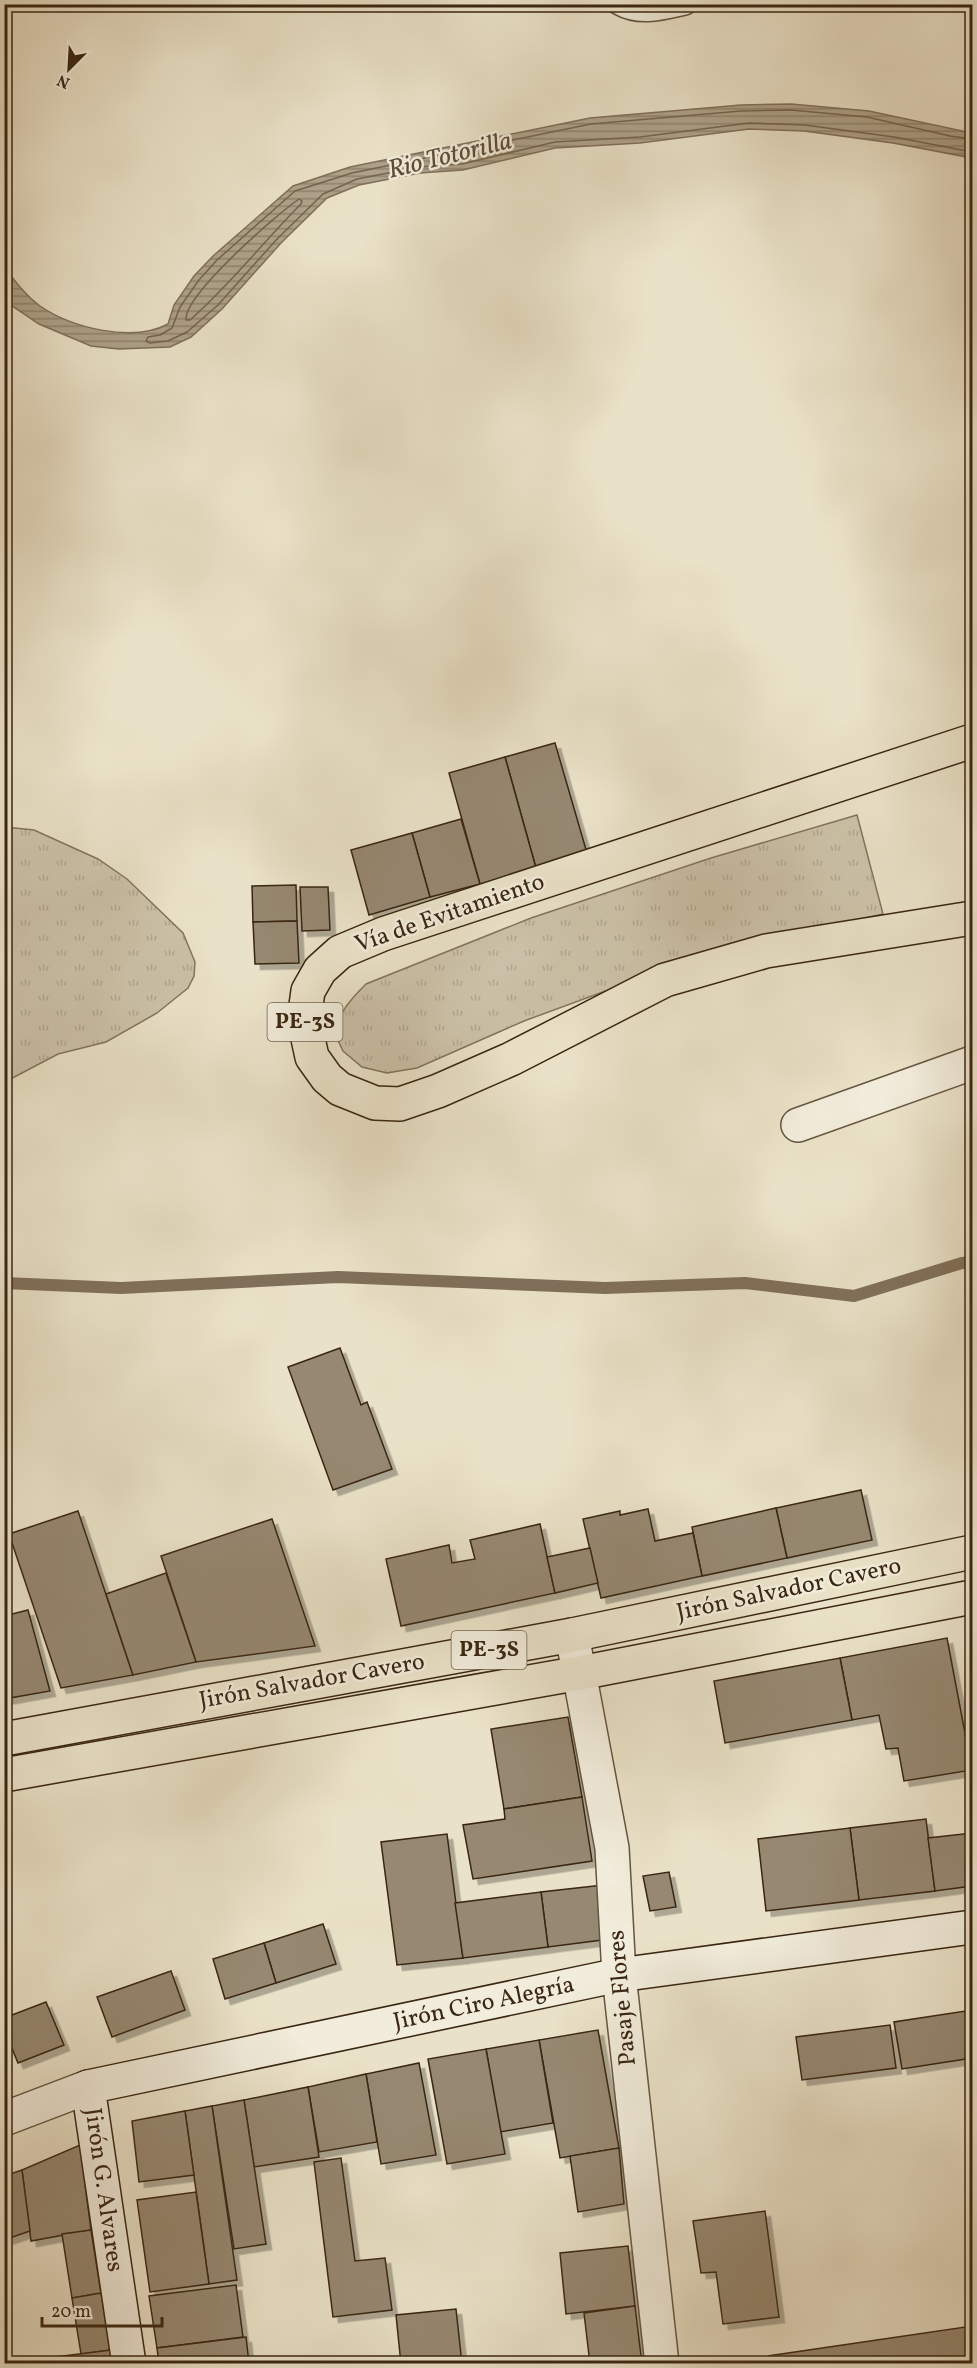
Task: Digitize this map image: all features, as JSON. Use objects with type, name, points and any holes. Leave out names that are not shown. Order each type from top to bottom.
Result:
[{"type":"highway","name":"Vía de Evitamiento","points":[[972,741],[383,934],[340,952],[320,970],[308,991],[304,1020],[312,1057],[327,1077],[340,1089],[375,1103],[400,1104],[438,1091],[511,1059],[665,980],[766,951],[972,918]]},
{"type":"highway","name":"Jirón Salvador Cavero","points":[[4,1738],[572,1635],[972,1552]]},
{"type":"highway","name":"Jirón Salvador Cavero","points":[[4,1775],[580,1673],[972,1597]]},
{"type":"highway","points":[[124,1717],[129,1753]]},
{"type":"street","points":[[798,1125],[972,1063]]},
{"type":"street","name":"Pasaje Flores","points":[[572,1635],[612,1848],[619,1975],[662,2364]]},
{"type":"street","name":"Jirón Ciro Alegría","points":[[4,2120],[88,2087],[619,1975],[972,1927]]},
{"type":"street","name":"Jirón G. Alvares","points":[[88,2087],[129,2364]]},
{"type":"lane","points":[[619,4],[626,9],[646,12],[685,4]]},
{"type":"green space","points":[[857,815],[883,914],[706,954],[524,1021],[417,1068],[387,1073],[362,1067],[343,1051],[334,1032],[347,1006],[366,984],[531,918],[711,858]]},
{"type":"green space","points":[[5,827],[34,830],[98,859],[127,879],[183,933],[195,962],[194,976],[188,988],[157,1013],[106,1042],[58,1054],[5,1082]]},
{"type":"water","name":"Rio Totorilla","points":[[791,104],[869,111],[972,133],[972,158],[893,143],[804,131],[749,129],[640,143],[555,148],[463,170],[420,173],[359,185],[327,198],[281,243],[222,309],[191,337],[170,347],[119,349],[91,346],[39,324],[5,301],[5,268],[35,302],[69,321],[121,332],[154,330],[168,324],[174,305],[194,276],[213,256],[293,186],[350,167],[590,118],[741,105]]},
{"type":"building","points":[[555,743],[587,853],[536,868],[505,757]]},
{"type":"building","points":[[505,757],[536,868],[480,884],[449,773]]},
{"type":"building","points":[[461,819],[480,884],[430,897],[412,833]]},
{"type":"building","points":[[412,833],[430,897],[369,915],[351,850]]},
{"type":"building","points":[[296,885],[297,921],[253,922],[252,886]]},
{"type":"building","points":[[300,887],[328,887],[330,930],[302,931]]},
{"type":"building","points":[[297,921],[299,963],[255,964],[253,922]]},
{"type":"building","points":[[340,1348],[361,1405],[367,1402],[392,1469],[333,1490],[288,1367]]},
{"type":"building","points":[[861,1490],[872,1540],[787,1558],[776,1508]]},
{"type":"building","points":[[776,1508],[787,1558],[702,1576],[692,1527]]},
{"type":"building","points":[[648,1509],[655,1541],[693,1533],[702,1576],[601,1598],[583,1519],[620,1511],[620,1515]]},
{"type":"building","points":[[78,1511],[133,1675],[61,1688],[9,1534]]},
{"type":"building","points":[[272,1519],[315,1646],[196,1662],[161,1556]]},
{"type":"building","points":[[540,1524],[555,1593],[401,1626],[386,1559],[449,1545],[452,1563],[475,1559],[470,1540]]},
{"type":"building","points":[[590,1548],[598,1583],[555,1593],[547,1557]]},
{"type":"building","points":[[166,1573],[196,1662],[133,1675],[106,1594]]},
{"type":"building","points":[[28,1610],[50,1691],[4,1699],[4,1616]]},
{"type":"building","points":[[947,1638],[972,1770],[904,1781],[898,1748],[886,1749],[879,1715],[852,1720],[840,1658]]},
{"type":"building","points":[[840,1658],[852,1720],[725,1743],[714,1681]]},
{"type":"building","points":[[568,1717],[582,1797],[504,1809],[491,1729]]},
{"type":"building","points":[[582,1797],[592,1861],[473,1879],[463,1825],[505,1819],[504,1809]]},
{"type":"building","points":[[926,1819],[935,1891],[859,1900],[850,1828]]},
{"type":"building","points":[[850,1828],[859,1900],[766,1911],[758,1839]]},
{"type":"building","points":[[972,1833],[972,1886],[935,1891],[928,1838]]},
{"type":"building","points":[[447,1834],[463,1958],[397,1965],[381,1842]]},
{"type":"building","points":[[669,1872],[676,1907],[650,1911],[643,1876]]},
{"type":"building","points":[[603,1885],[610,1939],[548,1947],[541,1892]]},
{"type":"building","points":[[541,1892],[548,1947],[463,1958],[455,1903]]},
{"type":"building","points":[[323,1924],[336,1964],[276,1983],[264,1943]]},
{"type":"building","points":[[264,1943],[276,1983],[225,1999],[213,1959]]},
{"type":"building","points":[[171,1971],[185,2010],[112,2037],[97,1997]]},
{"type":"building","points":[[46,2002],[64,2045],[18,2063],[4,2029],[4,2018]]},
{"type":"building","points":[[972,2010],[972,2058],[902,2069],[894,2022]]},
{"type":"building","points":[[890,2025],[896,2068],[802,2080],[796,2037]]},
{"type":"building","points":[[598,2030],[619,2148],[560,2158],[539,2040]]},
{"type":"building","points":[[539,2040],[553,2123],[500,2132],[486,2049]]},
{"type":"building","points":[[486,2049],[505,2154],[447,2164],[428,2059]]},
{"type":"building","points":[[419,2063],[436,2155],[381,2164],[366,2074]]},
{"type":"building","points":[[366,2074],[377,2142],[319,2152],[308,2087]]},
{"type":"building","points":[[308,2087],[319,2157],[254,2167],[244,2100]]},
{"type":"building","points":[[244,2100],[266,2244],[234,2249],[212,2106]]},
{"type":"building","points":[[212,2106],[237,2280],[209,2284],[185,2111]]},
{"type":"building","points":[[185,2111],[194,2175],[139,2182],[132,2121]]},
{"type":"building","points":[[80,2145],[91,2230],[31,2241],[22,2170]]},
{"type":"building","points":[[619,2148],[624,2204],[578,2212],[570,2156]]},
{"type":"building","points":[[341,2158],[355,2261],[385,2258],[392,2310],[333,2317],[314,2162]]},
{"type":"building","points":[[22,2170],[30,2231],[4,2240],[4,2176]]},
{"type":"building","points":[[196,2192],[209,2284],[150,2292],[137,2200]]},
{"type":"building","points":[[765,2211],[779,2317],[723,2324],[716,2272],[701,2273],[693,2221]]},
{"type":"building","points":[[91,2230],[101,2293],[72,2298],[62,2234]]},
{"type":"building","points":[[628,2246],[635,2306],[566,2314],[560,2253]]},
{"type":"building","points":[[236,2285],[243,2337],[157,2348],[149,2296]]},
{"type":"building","points":[[101,2293],[111,2350],[81,2354],[72,2298]]},
{"type":"building","points":[[635,2306],[642,2364],[590,2364],[584,2313]]},
{"type":"building","points":[[456,2309],[462,2364],[401,2364],[396,2315]]},
{"type":"building","points":[[972,2326],[972,2364],[769,2364],[768,2356]]},
{"type":"building","points":[[246,2337],[249,2363],[159,2364],[157,2348]]},
{"type":"building","points":[[111,2350],[113,2364],[32,2364],[31,2360]]},
{"type":"waterway","points":[[4,1283],[121,1288],[338,1277],[605,1288],[745,1283],[854,1296],[962,1263],[972,1262]]}]
